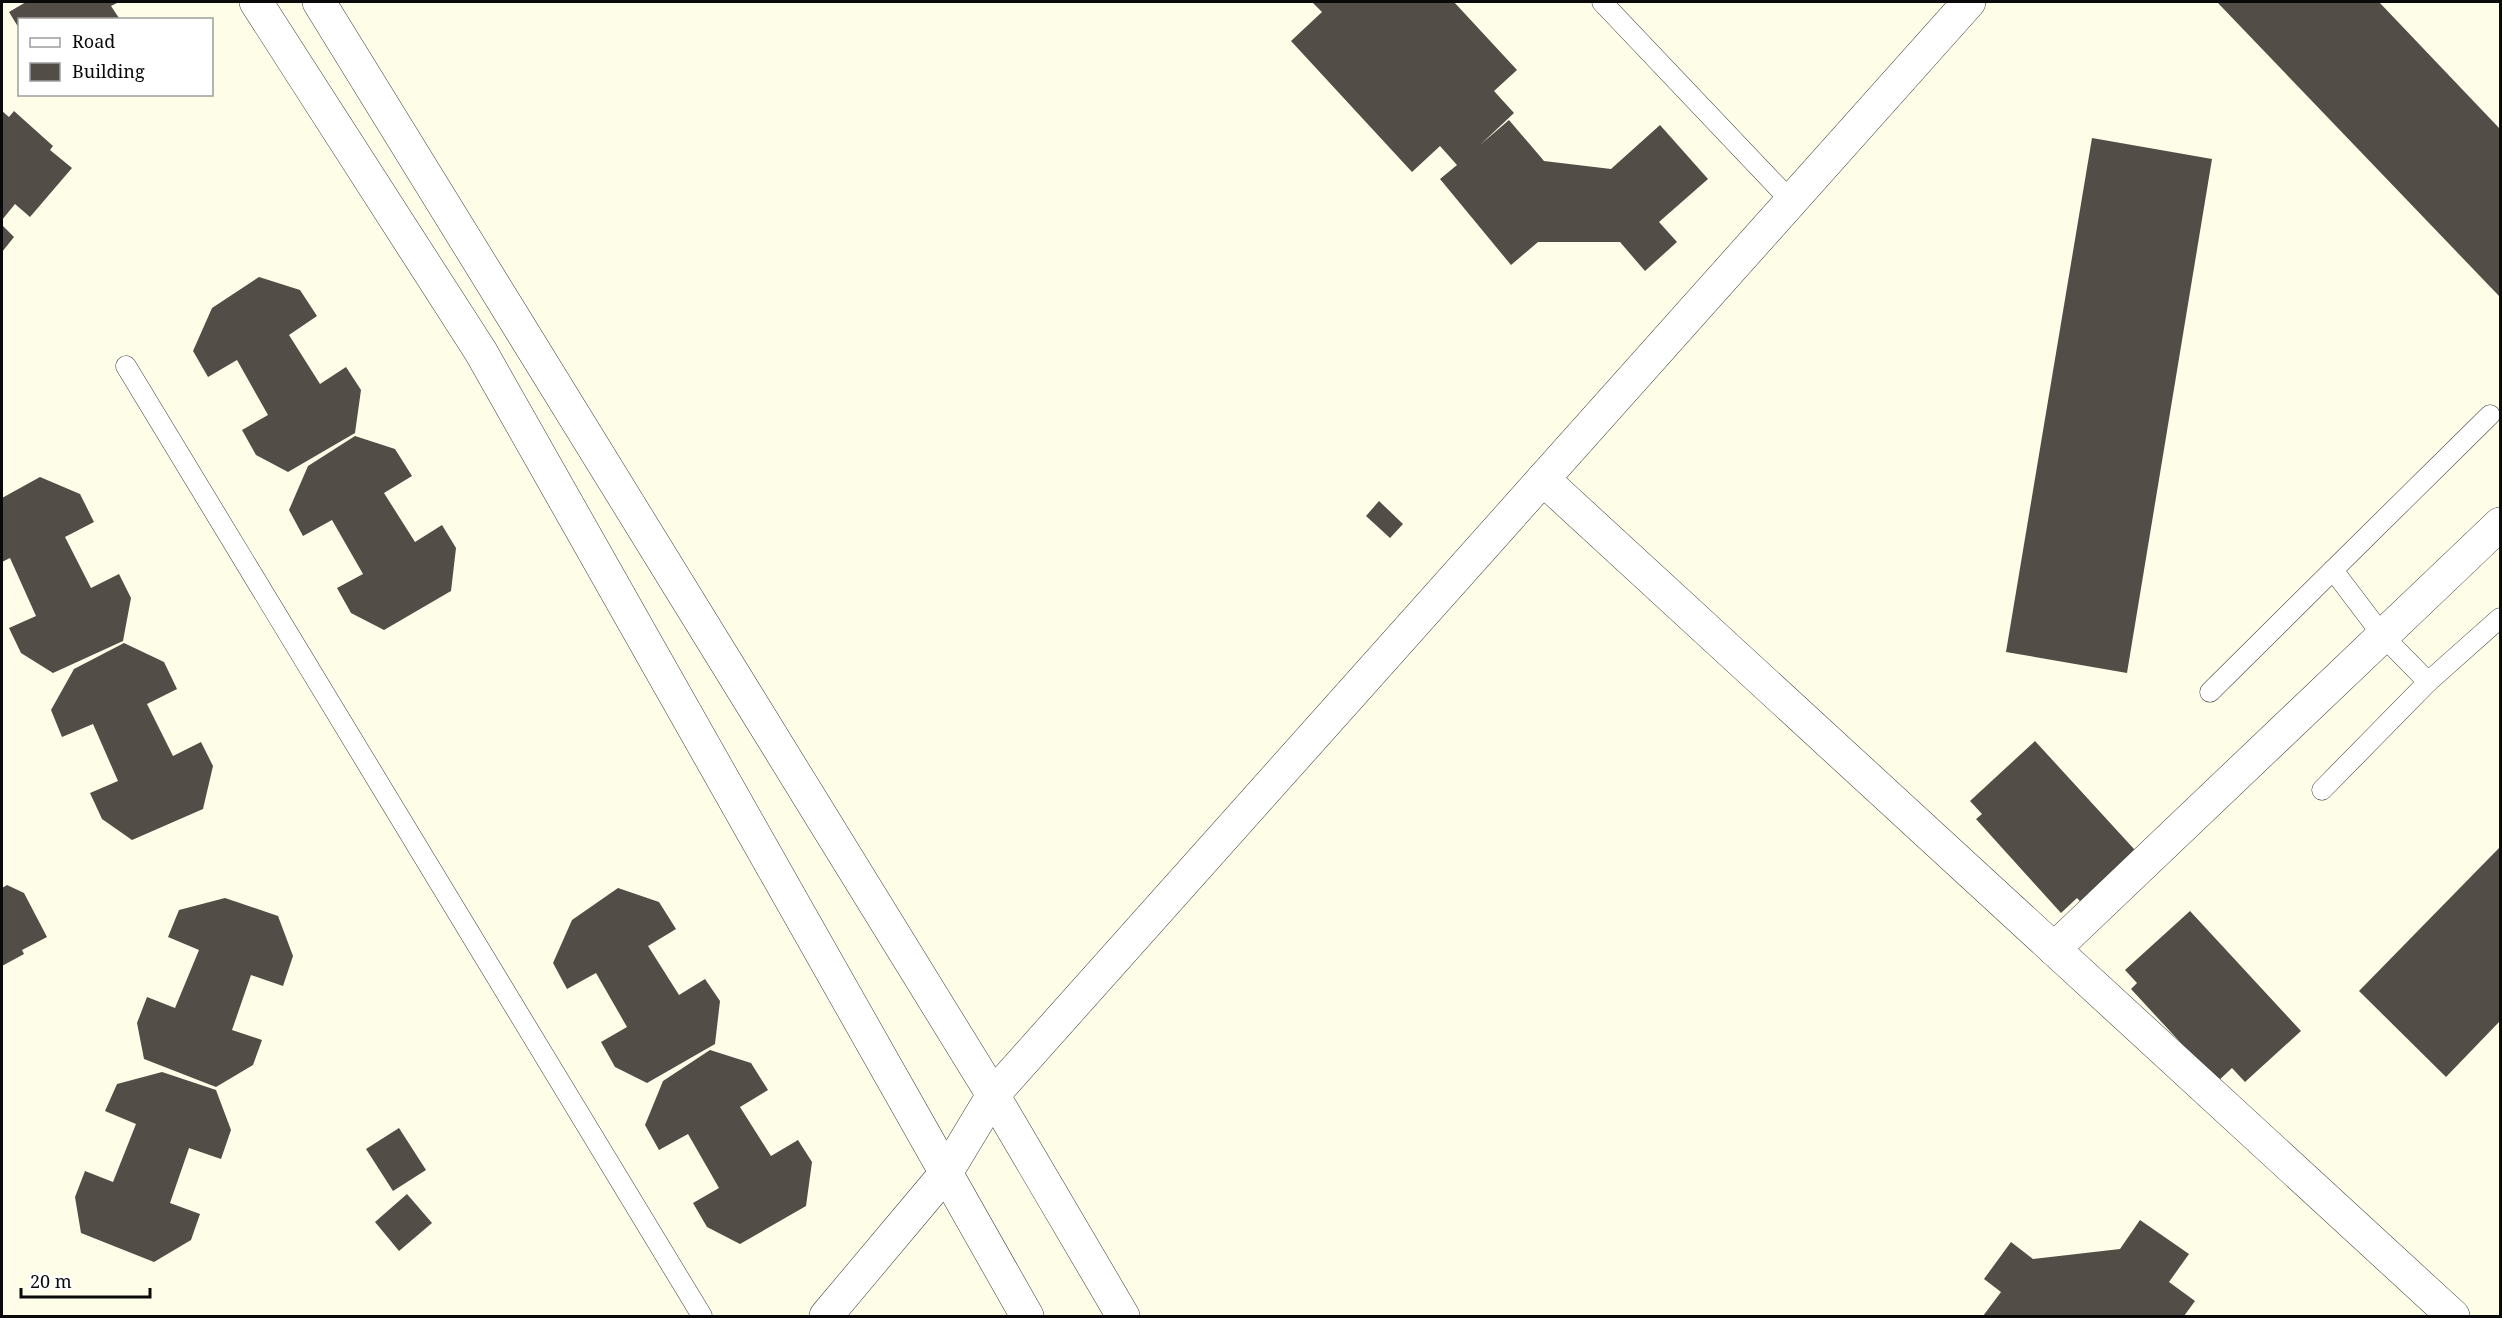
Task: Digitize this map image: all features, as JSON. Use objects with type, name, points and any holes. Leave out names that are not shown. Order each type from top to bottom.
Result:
[{"type":"street","points":[[256,2],[481,352],[1027,1317]]},
{"type":"street","points":[[319,2],[993,1095],[1123,1317]]},
{"type":"street","points":[[826,1317],[946,1173],[993,1095],[1969,2]]},
{"type":"street","points":[[1543,480],[2453,1317]]},
{"type":"street","points":[[2054,949],[2500,524]]},
{"type":"lane","points":[[1602,2],[1791,201]]},
{"type":"lane","points":[[126,366],[702,1317]]},
{"type":"lane","points":[[2210,692],[2490,415]]},
{"type":"lane","points":[[2333,570],[2383,636],[2428,682]]},
{"type":"lane","points":[[2322,790],[2428,682],[2500,618]]},
{"type":"building","points":[[26,2],[119,2],[111,6],[119,18],[18,18],[18,27],[9,12]]},
{"type":"building","points":[[1312,2],[1454,2],[1517,70],[1494,91],[1514,113],[1480,145],[1509,120],[1544,161],[1611,169],[1660,125],[1708,179],[1659,222],[1677,242],[1645,271],[1620,242],[1538,242],[1511,265],[1440,179],[1457,165],[1440,146],[1412,172],[1291,41],[1322,12]]},
{"type":"building","points":[[2217,2],[2379,2],[2500,129],[2500,297]]},
{"type":"building","points":[[2,111],[9,117],[14,111],[53,146],[50,150],[72,168],[30,217],[15,204],[2,220]]},
{"type":"building","points":[[2092,138],[2212,159],[2127,673],[2006,652]]},
{"type":"building","points":[[2,225],[14,237],[2,252]]},
{"type":"building","points":[[259,277],[300,290],[317,316],[289,335],[320,384],[346,367],[361,390],[355,433],[288,472],[256,455],[242,430],[268,415],[237,360],[208,377],[193,351],[212,308]]},
{"type":"building","points":[[355,436],[395,449],[412,476],[384,493],[415,542],[442,525],[456,548],[451,591],[384,630],[351,613],[337,588],[363,574],[332,520],[303,536],[289,510],[308,466]]},
{"type":"building","points":[[40,477],[80,494],[94,522],[65,537],[91,588],[119,574],[131,598],[123,641],[53,673],[21,653],[9,628],[36,616],[10,558],[2,562],[2,498]]},
{"type":"building","points":[[1379,501],[1403,524],[1390,538],[1366,516]]},
{"type":"building","points":[[124,643],[164,662],[177,689],[147,704],[173,756],[201,742],[213,766],[203,809],[132,840],[102,819],[90,793],[118,781],[93,724],[62,737],[51,710],[74,669]]},
{"type":"building","points":[[2035,741],[2145,861],[2090,912],[2077,898],[2061,913],[1976,819],[1982,814],[1970,801]]},
{"type":"building","points":[[2500,847],[2500,1021],[2446,1077],[2359,991]]},
{"type":"building","points":[[7,885],[24,893],[47,937],[22,950],[24,954],[2,966],[2,888]]},
{"type":"building","points":[[618,888],[659,902],[676,929],[648,946],[679,995],[705,979],[720,1001],[715,1044],[647,1083],[615,1067],[601,1042],[627,1027],[596,973],[567,989],[553,963],[572,920]]},
{"type":"building","points":[[225,898],[278,916],[293,956],[283,986],[251,975],[232,1030],[262,1040],[253,1065],[216,1087],[144,1059],[137,1023],[147,997],[175,1008],[199,950],[168,937],[179,910]]},
{"type":"building","points":[[2190,911],[2301,1031],[2245,1082],[2232,1068],[2217,1082],[2131,989],[2137,983],[2125,970]]},
{"type":"building","points":[[710,1050],[751,1063],[768,1090],[740,1107],[771,1156],[798,1140],[812,1162],[806,1206],[740,1244],[707,1227],[693,1203],[719,1188],[688,1134],[659,1150],[645,1125],[663,1081]]},
{"type":"building","points":[[162,1072],[216,1090],[231,1130],[221,1159],[189,1148],[170,1203],[200,1214],[191,1240],[154,1262],[81,1233],[75,1197],[85,1171],[113,1182],[136,1124],[105,1111],[117,1084]]},
{"type":"building","points":[[399,1128],[426,1170],[393,1191],[366,1149]]},
{"type":"building","points":[[407,1194],[432,1223],[399,1251],[375,1222]]},
{"type":"building","points":[[2140,1220],[2189,1254],[2169,1282],[2195,1301],[2184,1316],[1983,1316],[2001,1292],[1984,1279],[2011,1242],[2033,1259],[2120,1249]]}]
